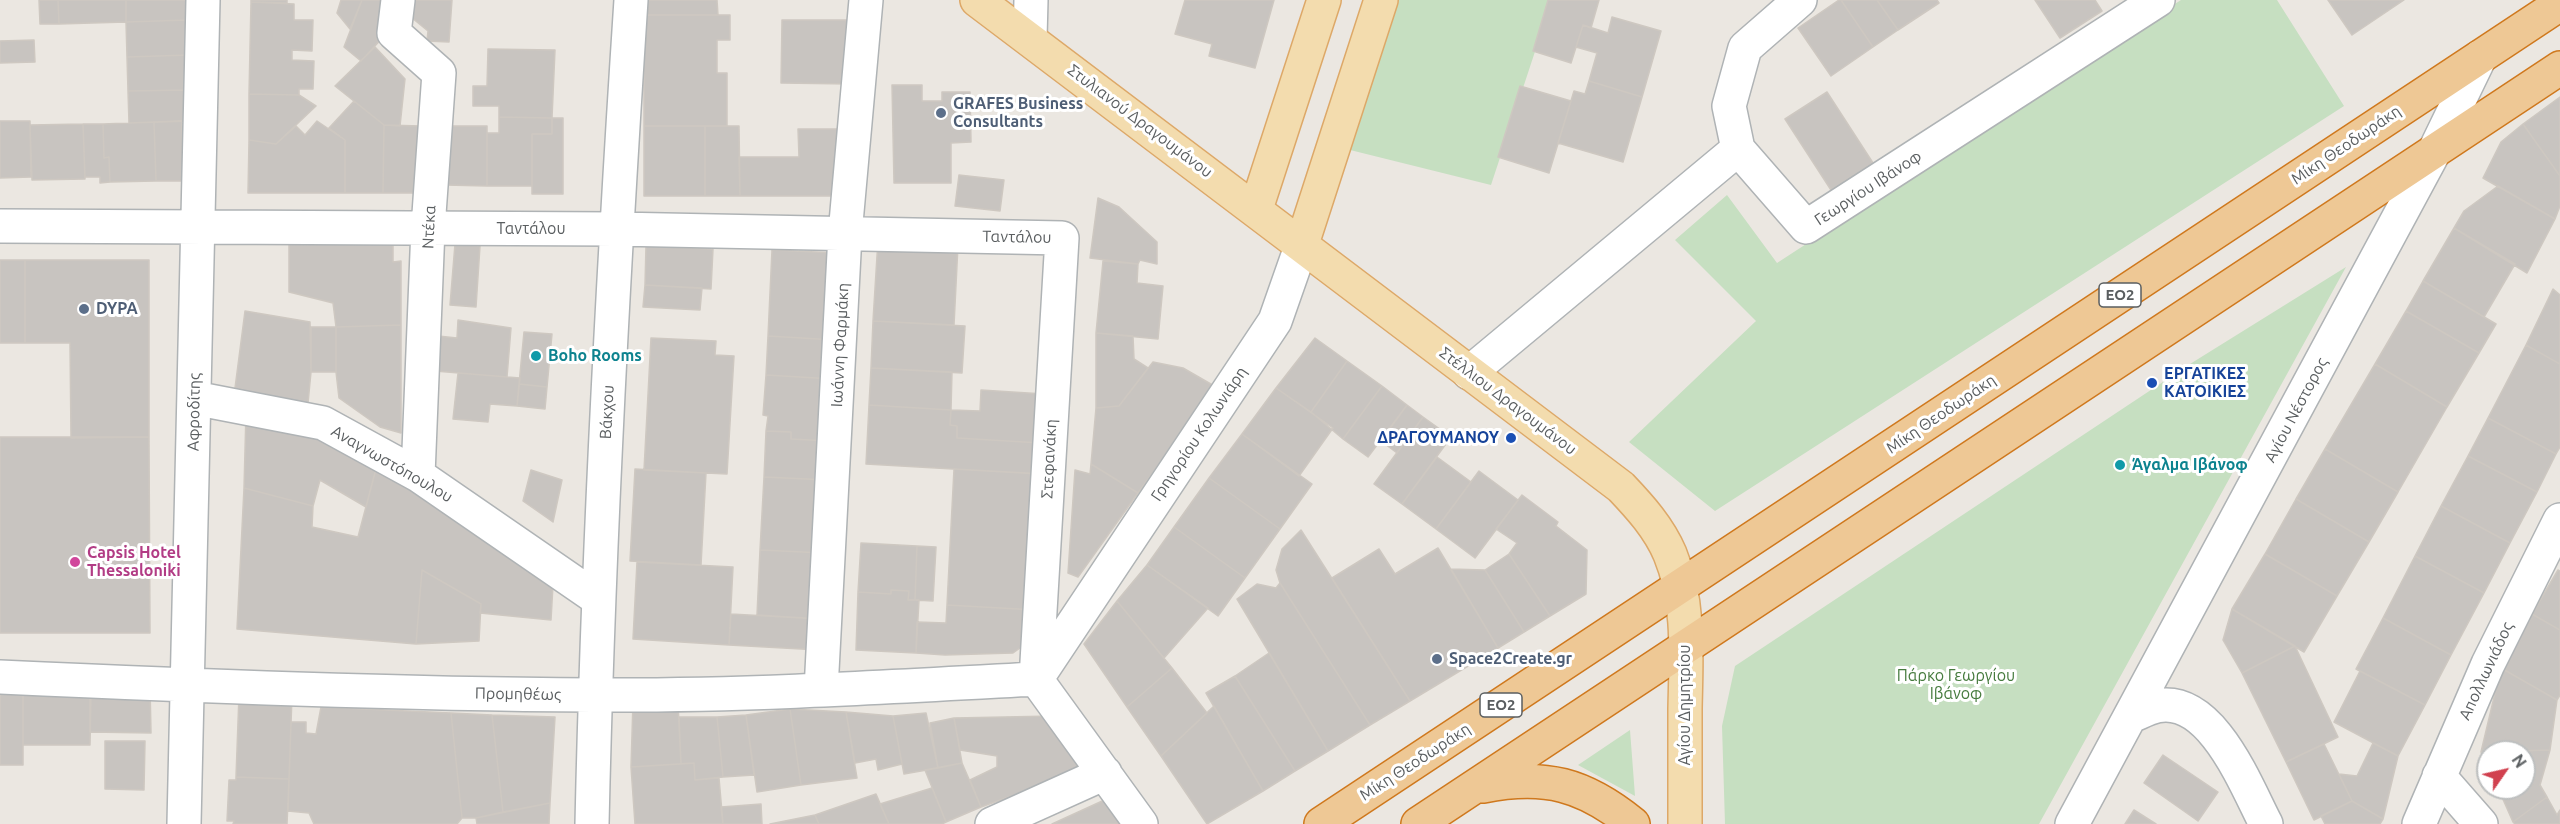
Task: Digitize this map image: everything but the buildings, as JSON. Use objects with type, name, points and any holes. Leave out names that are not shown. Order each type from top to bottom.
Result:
[{"type":"highway","name":"Μίκη Θεοδωράκη","points":[[1321,824],[2560,4]]},
{"type":"highway","points":[[1418,824],[2560,68]]},
{"type":"highway","points":[[1472,788],[1525,780],[1555,783],[1602,801],[1633,824]]},
{"type":"main road","name":"Στυλιανού Δραγουμάνου","points":[[977,0],[1302,244]]},
{"type":"main road","points":[[1256,209],[1324,0]]},
{"type":"main road","name":"Γρηγορίου Κολωνιάρη","points":[[1302,244],[1382,0]]},
{"type":"main road","name":"Στέλλιου Δραγουμάνου","points":[[1302,244],[1621,487],[1656,529],[1670,554],[1680,586]]},
{"type":"main road","name":"Αγίου Δημητρίου","points":[[1680,586],[1687,646],[1685,824]]},
{"type":"street","name":"Αφροδίτης","points":[[184,824],[203,0]]},
{"type":"street","name":"Ντέκα","points":[[398,0],[394,33],[439,73],[428,228],[418,475]]},
{"type":"street","name":"Βάκχου","points":[[592,824],[598,599],[616,229],[631,0]]},
{"type":"street","name":"Ιωάννη Φαρμάκη","points":[[821,690],[845,234],[866,0]]},
{"type":"street","points":[[1030,38],[1031,0]]},
{"type":"street","points":[[1469,373],[1738,149],[1729,106],[1745,48],[1800,0]]},
{"type":"street","name":"Γεωργίου Ιβάνοφ","points":[[1738,149],[1806,227],[2158,0]]},
{"type":"street","name":"Αγίου Νέστορος","points":[[2072,824],[2435,150],[2480,57]]},
{"type":"street","name":"Ταντάλου","points":[[0,226],[199,225],[616,229],[1062,238]]},
{"type":"street","name":"Στεφανάκη","points":[[1036,679],[1062,238]]},
{"type":"street","name":"Γρηγορίου Κολωνιάρη","points":[[1036,679],[1275,321],[1302,244]]},
{"type":"street","name":"Αναγνωστόπουλου","points":[[194,398],[323,423],[418,475],[598,599]]},
{"type":"street","name":"Απολλωνιάδος","points":[[2419,824],[2488,664],[2560,520]]},
{"type":"street","name":"Προμηθέως","points":[[0,677],[188,685],[594,696],[821,690],[1036,679]]},
{"type":"street","points":[[1036,679],[1141,824]]},
{"type":"street","points":[[2131,716],[2158,706],[2182,708],[2195,715],[2225,746],[2266,824]]},
{"type":"street","points":[[992,824],[1105,773]]},
{"type":"street","points":[[2439,776],[2481,824]]},
{"type":"green space","points":[[1381,0],[1552,0],[1491,185],[1334,146]]},
{"type":"green space","points":[[2181,0],[2277,0],[2344,106],[1715,511],[1629,442],[1756,321],[1675,240],[1727,195],[1777,263]]},
{"type":"green space","name":"Πάρκο Γεωργίου Ιβάνοφ","points":[[2346,267],[2039,824],[1725,824],[1722,726],[1735,666],[2190,364]]},
{"type":"green space","points":[[1630,730],[1635,796],[1578,765]]},
{"type":"place","name":"GRAFES Business Consultants","points":[[941,113]]},
{"type":"place","name":"DYPA","points":[[84,309]]},
{"type":"place","name":"Boho Rooms","points":[[536,356]]},
{"type":"place","name":"ΕΡΓΑΤΙΚΕΣ ΚΑΤΟΙΚΙΕΣ","points":[[2152,383]]},
{"type":"place","name":"ΔΡΑΓΟΥΜΑΝΟΥ","points":[[1511,438]]},
{"type":"place","name":"Άγαλμα Ιβάνοφ","points":[[2120,465]]},
{"type":"place","name":"Capsis Hotel Thessaloniki","points":[[75,562]]},
{"type":"place","name":"Space2Create.gr","points":[[1437,659]]}]
